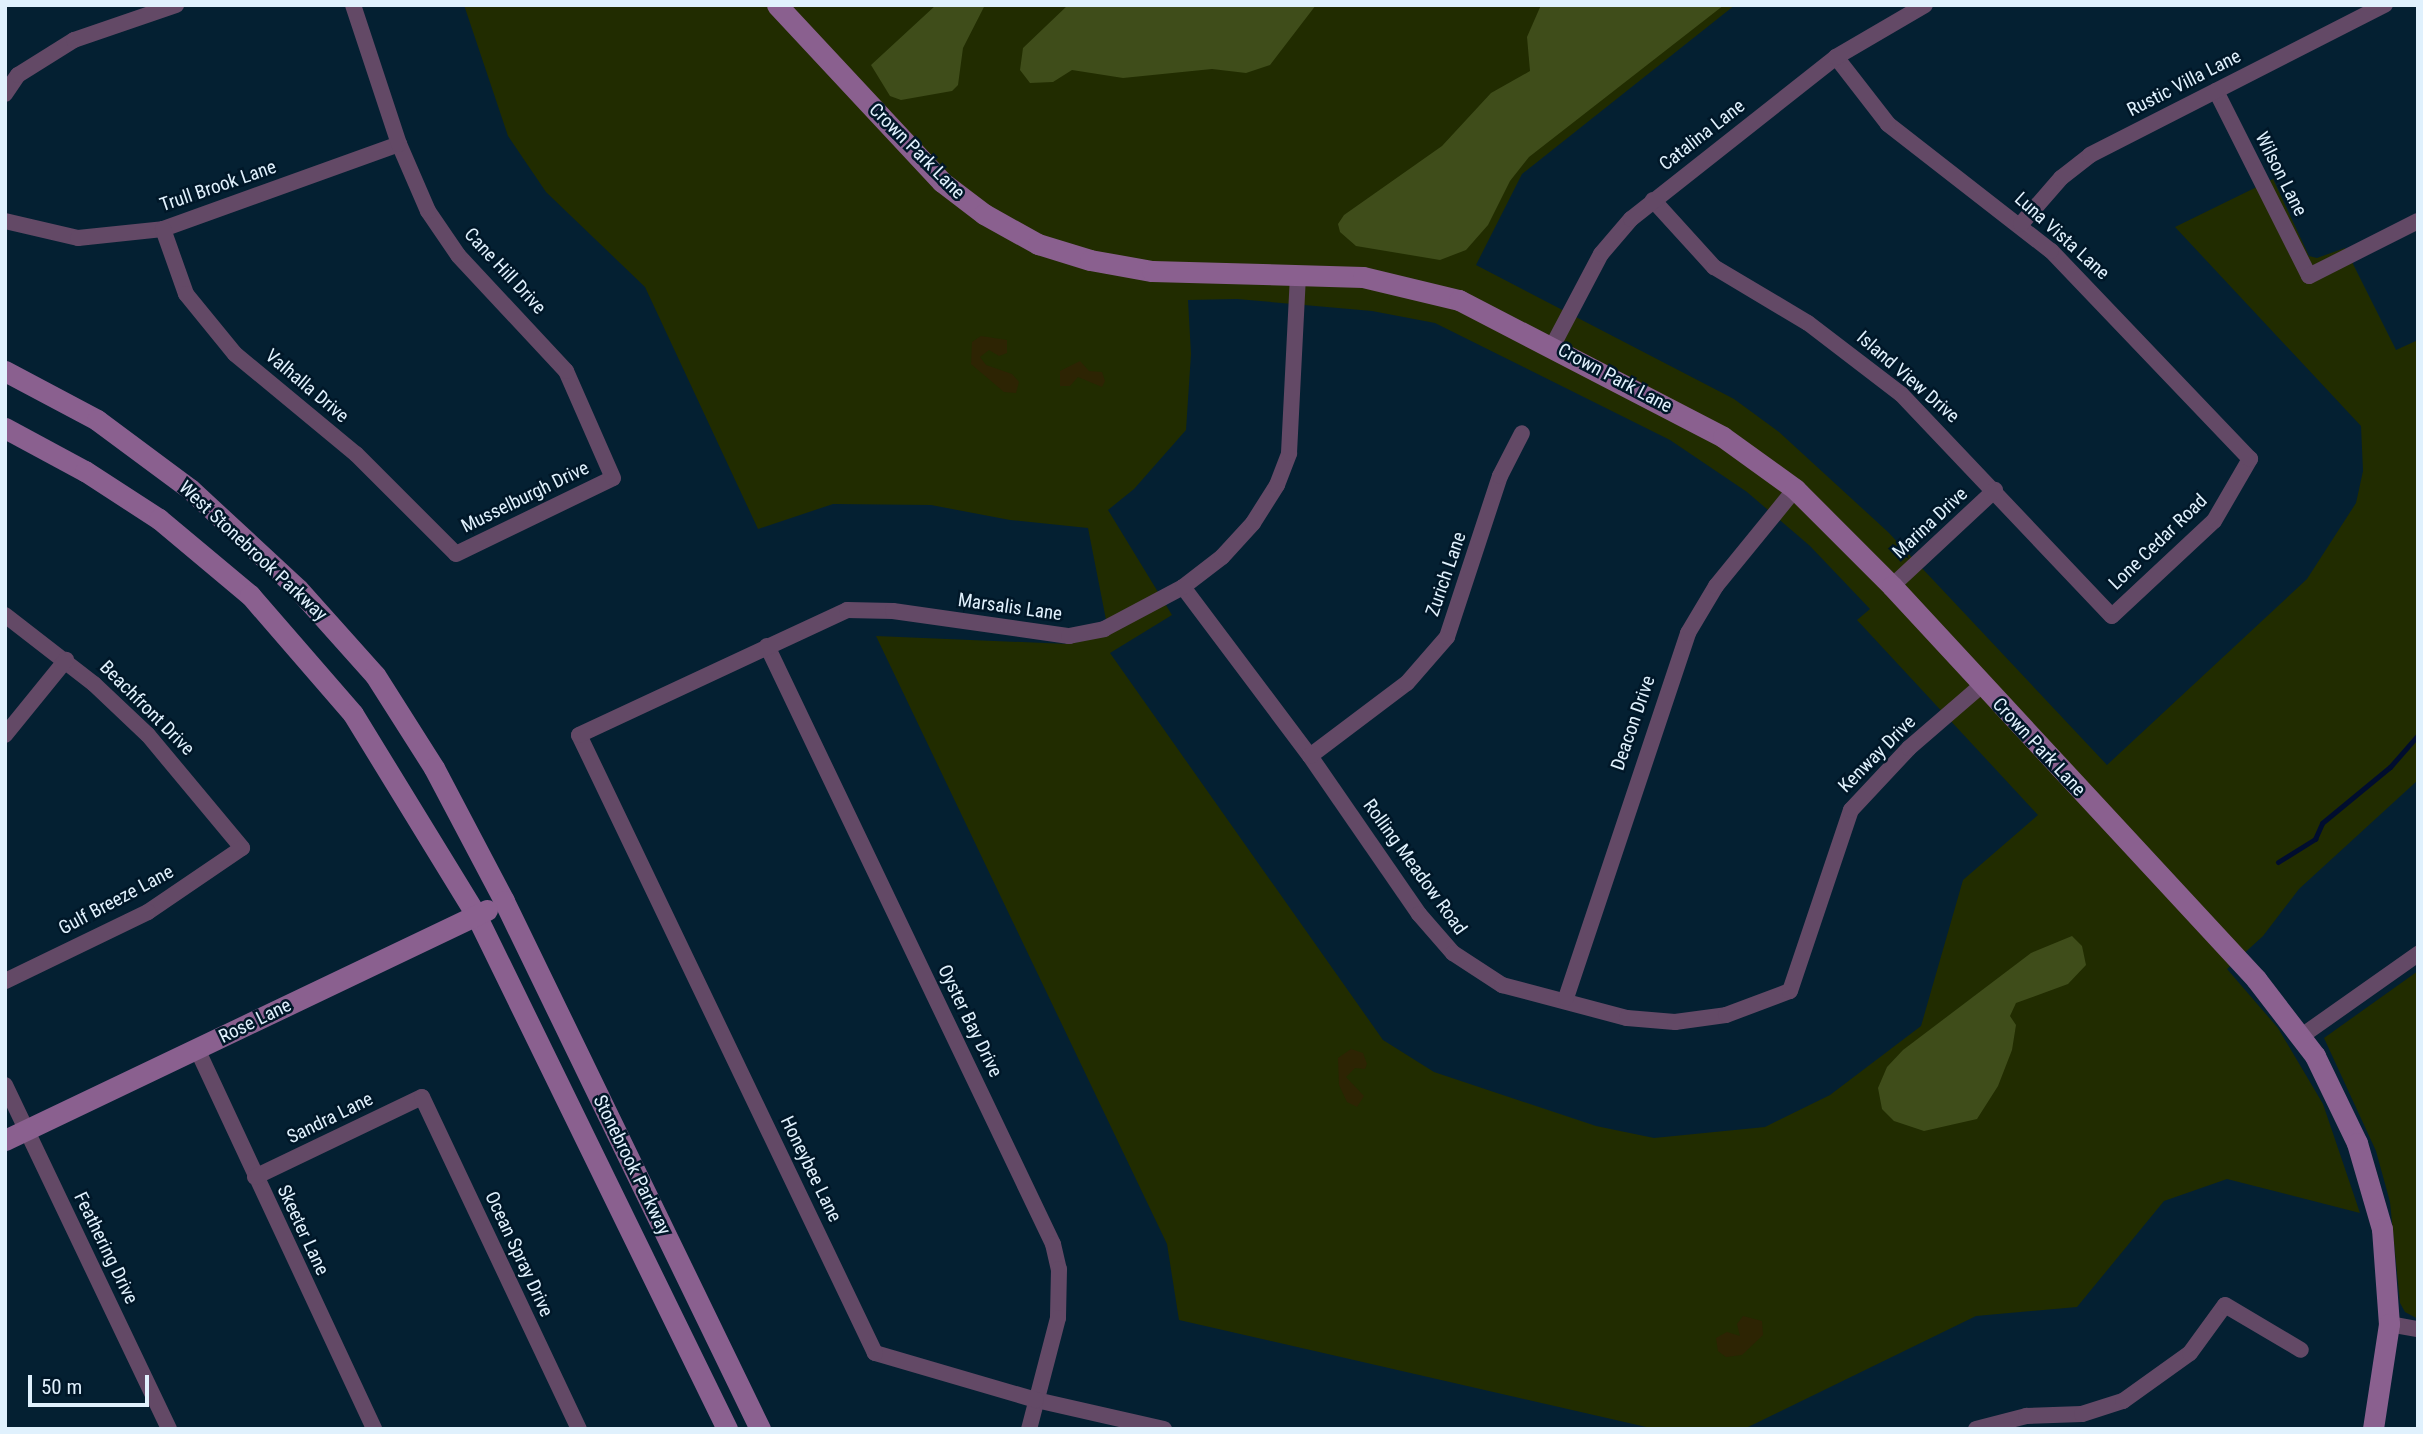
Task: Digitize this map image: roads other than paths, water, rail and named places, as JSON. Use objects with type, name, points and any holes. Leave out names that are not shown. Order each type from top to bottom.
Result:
[{"type":"street","points":[[5,94],[18,75],[74,40],[176,5]]},
{"type":"street","name":"Cane Hill Drive","points":[[353,5],[399,145],[428,211],[458,255],[566,371],[613,478]]},
{"type":"street","name":"Crown Park Lane","points":[[777,5],[942,182],[984,214],[1038,243],[1090,260],[1152,271],[1298,274],[1408,285],[1459,299],[1553,345],[1723,437],[1796,489],[1892,586],[2303,1035],[2345,1114],[2368,1178],[2382,1229],[2389,1324],[2373,1429]]},
{"type":"street","name":"Catalina Lane","points":[[1553,345],[1601,254],[1653,200],[1836,57],[1925,5]]},
{"type":"street","name":"Rustic Villa Lane","points":[[2021,224],[2061,178],[2090,155],[2385,5]]},
{"type":"street","name":"Luna Vista Lane","points":[[1836,57],[1888,124],[2021,224],[2109,307],[2250,459]]},
{"type":"street","name":"Wilson Lane","points":[[2216,91],[2309,276],[2418,221]]},
{"type":"street","name":"Trull Brook Lane","points":[[5,221],[78,238],[163,229],[399,145]]},
{"type":"street","name":"Island View Drive","points":[[1653,200],[1707,262],[1808,323],[1871,369],[1930,421],[2112,616]]},
{"type":"street","name":"Valhalla Drive","points":[[163,229],[186,293],[234,354],[356,454],[456,554]]},
{"type":"street","name":"Marsalis Lane","points":[[579,735],[847,610],[893,611],[1069,636],[1104,629],[1183,587],[1222,557],[1253,523],[1277,485],[1289,453],[1298,274]]},
{"type":"street","name":"West Stonebrook Parkway","points":[[5,371],[97,420],[149,458],[190,489],[298,589],[375,675],[434,768],[504,901]]},
{"type":"street","name":"West Stonebrook Parkway","points":[[5,428],[85,471],[159,519],[250,595],[353,713],[476,915]]},
{"type":"street","name":"Zurich Lane","points":[[1310,756],[1407,683],[1447,637],[1500,476],[1522,433]]},
{"type":"street","name":"Lone Cedar Road","points":[[2112,616],[2214,521],[2250,459]]},
{"type":"street","name":"Musselburgh Drive","points":[[456,554],[613,478]]},
{"type":"street","name":"Deacon Drive","points":[[1566,999],[1688,633],[1716,586],[1796,489]]},
{"type":"street","name":"Marina Drive","points":[[1892,586],[1995,490]]},
{"type":"street","name":"Rolling Meadow Road","points":[[1183,587],[1310,756],[1419,914],[1453,953],[1502,985],[1566,999],[1627,1018],[1675,1023],[1726,1015],[1790,991]]},
{"type":"street","name":"Beachfront Drive","points":[[5,615],[66,660],[156,744],[242,848]]},
{"type":"street","name":"Oyster Bay Drive","points":[[767,646],[1053,1244],[1059,1269],[1058,1318],[1029,1429]]},
{"type":"street","points":[[5,735],[66,660]]},
{"type":"street","name":"Kenway Drive","points":[[1790,991],[1851,810],[1909,748],[1982,685]]},
{"type":"street","name":"Honeybee Lane","points":[[579,735],[875,1353],[1036,1400],[1164,1429]]},
{"type":"street","name":"Gulf Breeze Lane","points":[[5,981],[148,912],[242,848]]},
{"type":"street","name":"Rose Lane","points":[[5,1140],[504,901]]},
{"type":"street","name":"Stonebrook Parkway","points":[[504,901],[760,1429]]},
{"type":"street","name":"Stonebrook Parkway","points":[[476,915],[727,1429]]},
{"type":"street","points":[[2303,1035],[2418,954]]},
{"type":"street","name":"Skeeter Lane","points":[[197,1049],[374,1429]]},
{"type":"street","name":"Feathering Drive","points":[[5,1085],[169,1429]]},
{"type":"street","name":"Sandra Lane","points":[[255,1177],[422,1097]]},
{"type":"street","name":"Ocean Spray Drive","points":[[422,1097],[579,1429]]},
{"type":"street","points":[[1976,1429],[2026,1416],[2083,1421],[2123,1401],[2161,1377],[2190,1353],[2225,1305],[2301,1350]]},
{"type":"street","points":[[2389,1324],[2418,1329]]},
{"type":"waterway","points":[[2278,862],[2315,839],[2322,823],[2390,767],[2418,735]]}]
